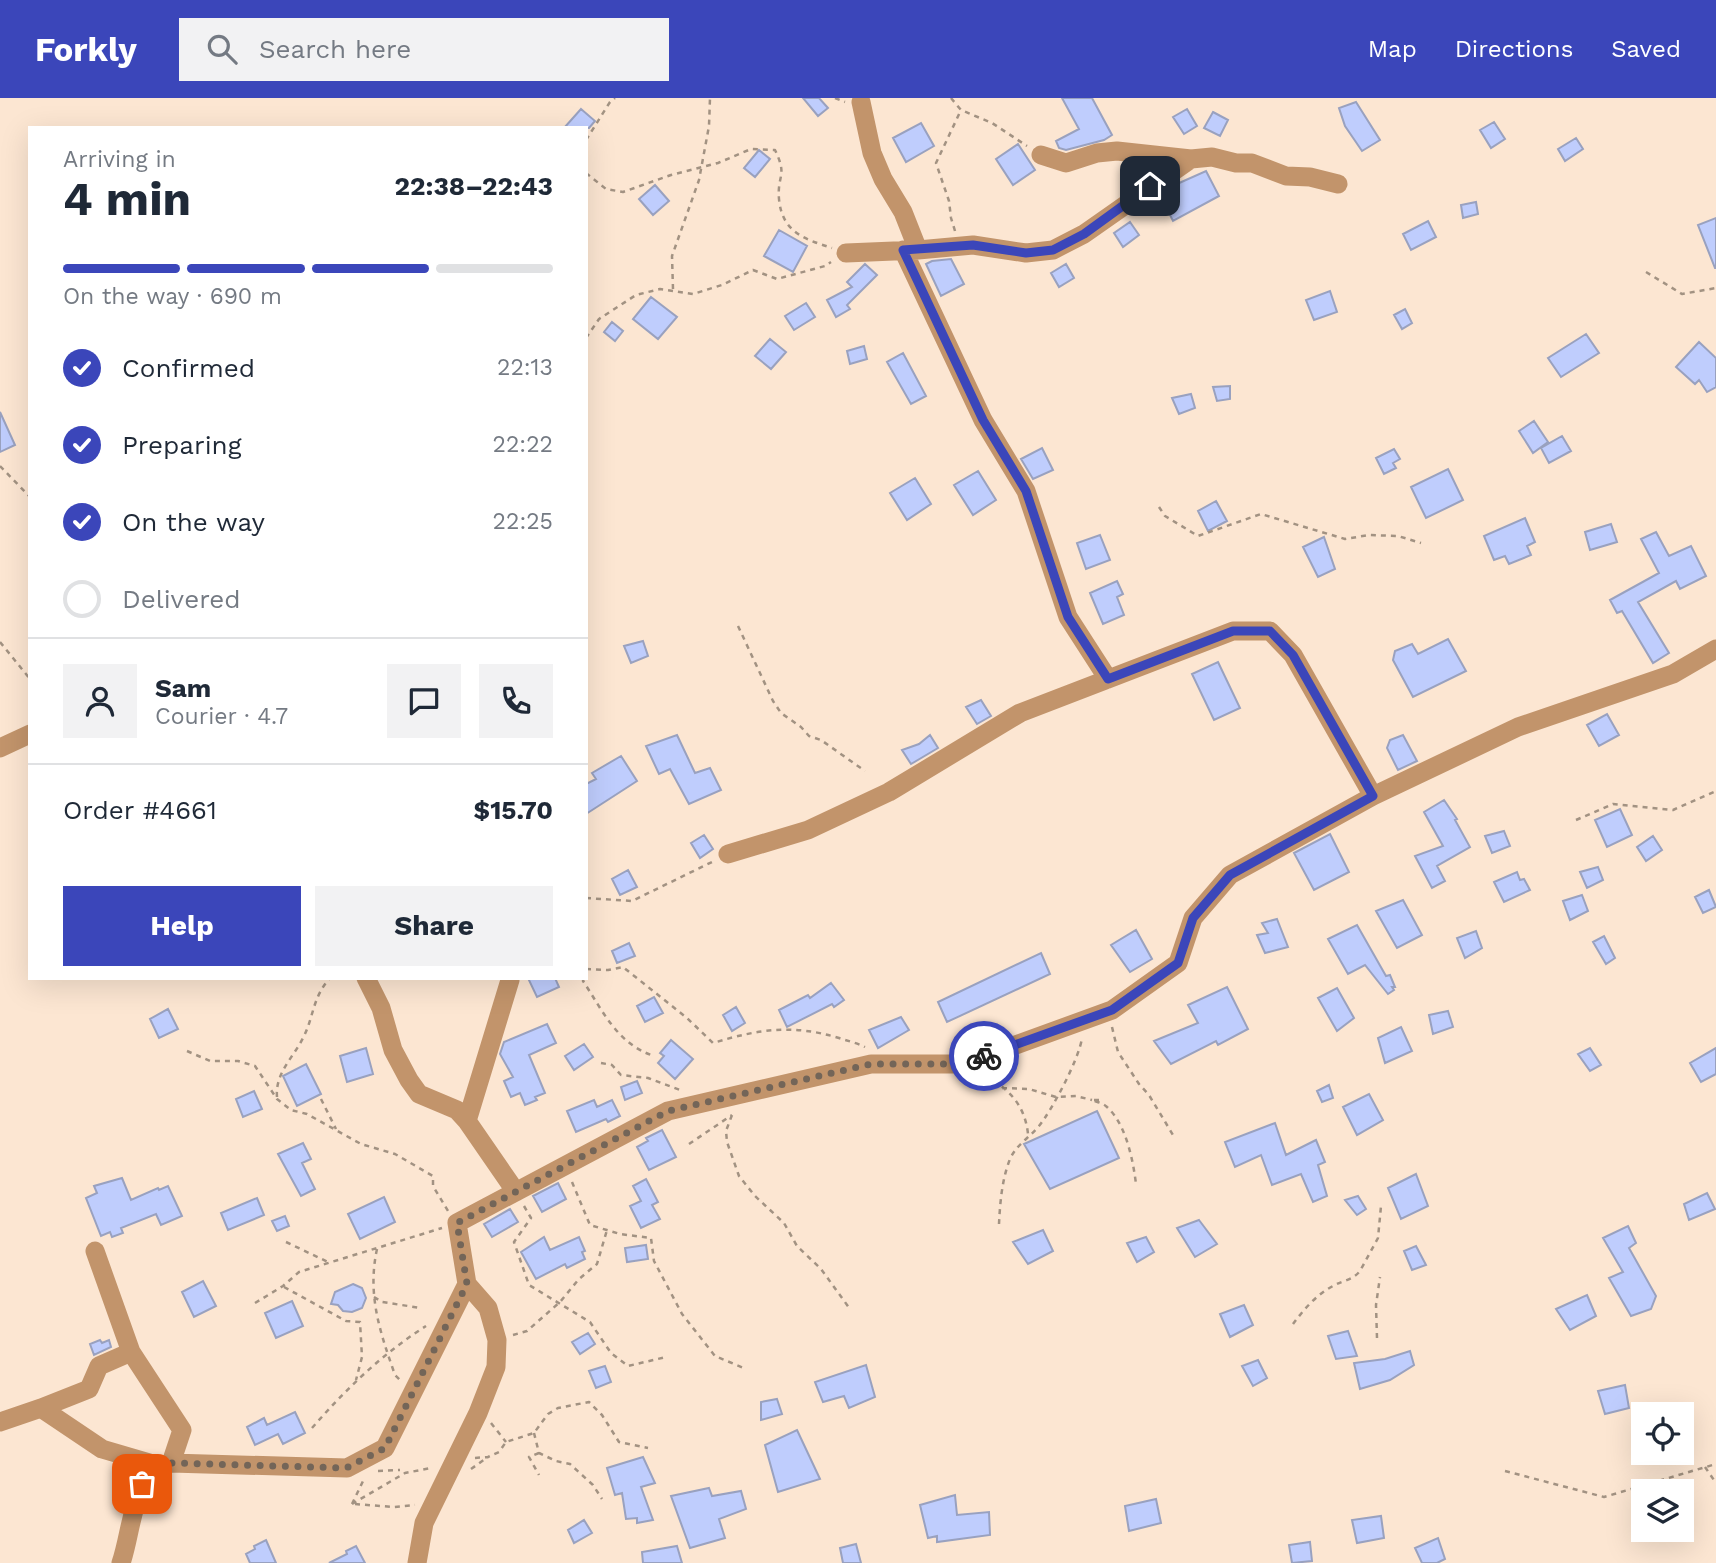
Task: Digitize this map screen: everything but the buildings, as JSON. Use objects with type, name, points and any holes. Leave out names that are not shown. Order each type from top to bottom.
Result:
[{"type":"street","points":[[861,102],[872,153],[883,179],[903,212],[911,250],[983,420],[1026,491],[1068,617],[1108,679]]},
{"type":"street","points":[[1041,155],[1066,163],[1097,153],[1117,151],[1191,159],[1212,157],[1236,163],[1252,163],[1286,176],[1310,177],[1338,184]]},
{"type":"street","points":[[846,253],[973,245],[1026,253],[1053,250],[1084,234],[1191,159]]},
{"type":"street","points":[[728,854],[808,830],[889,792],[1020,713],[1233,631],[1270,631],[1293,655],[1373,796]]},
{"type":"street","points":[[417,1563],[424,1523],[478,1413],[496,1367],[497,1340],[488,1308],[467,1284],[457,1223],[668,1111],[871,1064],[963,1064],[1112,1010],[1178,963],[1193,918],[1230,875],[1373,796],[1518,727],[1673,674],[1716,649]]},
{"type":"street","points":[[0,748],[28,735]]},
{"type":"street","points":[[367,980],[381,1008],[393,1050],[409,1080],[419,1094],[457,1110],[516,1192]]},
{"type":"street","points":[[467,1121],[510,980]]},
{"type":"street","points":[[95,1251],[131,1352],[182,1430],[166,1465],[142,1484],[121,1563]]},
{"type":"street","points":[[41,1408],[102,1449],[166,1465],[346,1468],[385,1448],[467,1284]]},
{"type":"street","points":[[0,1422],[89,1389],[99,1366],[131,1352]]},
{"type":"path","points":[[588,136],[615,98]]},
{"type":"path","points":[[673,289],[672,257],[702,168],[709,126],[710,98]]},
{"type":"path","points":[[951,98],[961,110],[992,122],[1041,155]]},
{"type":"path","points":[[961,110],[936,163],[949,201],[956,234],[973,245]]},
{"type":"path","points":[[588,175],[606,189],[623,192],[671,175],[702,168],[751,149],[775,150],[784,168],[779,198],[786,225],[804,239],[846,253]]},
{"type":"path","points":[[588,335],[599,319],[636,295],[660,289],[693,294],[722,285],[753,270],[777,279],[825,266],[846,253]]},
{"type":"path","points":[[1646,272],[1682,294],[1716,288]]},
{"type":"path","points":[[0,466],[28,495]]},
{"type":"path","points":[[1159,508],[1165,516],[1198,536],[1261,514],[1345,539],[1369,535],[1398,536],[1421,542]]},
{"type":"path","points":[[738,626],[781,713],[809,736],[821,740],[865,771]]},
{"type":"path","points":[[0,642],[28,677]]},
{"type":"path","points":[[1576,820],[1613,804],[1673,810],[1716,791]]},
{"type":"path","points":[[588,898],[632,901],[728,854]]},
{"type":"path","points":[[588,969],[608,970],[623,967],[713,1042],[748,1032],[776,1028],[819,1032],[863,1045],[886,1064]]},
{"type":"path","points":[[277,1099],[276,1085],[281,1072],[304,1038],[320,990],[328,980]]},
{"type":"path","points":[[583,980],[617,1034],[641,1052],[654,1056]]},
{"type":"path","points":[[1112,1010],[1112,1026],[1118,1052],[1173,1135]]},
{"type":"path","points":[[999,1224],[1010,1159],[1019,1144],[1039,1127],[1080,1052],[1084,1030],[1081,1022]]},
{"type":"path","points":[[187,1051],[210,1061],[238,1061],[254,1066],[277,1099],[291,1110],[307,1114],[361,1144],[394,1154],[433,1177],[433,1186],[457,1223],[299,1272],[283,1286],[255,1303]]},
{"type":"path","points":[[601,1063],[612,1065],[621,1074],[648,1078],[713,1101]]},
{"type":"path","points":[[963,1064],[1014,1096],[1025,1114],[1028,1136]]},
{"type":"path","points":[[1002,1088],[1029,1089],[1056,1097],[1076,1096],[1106,1105],[1129,1145],[1136,1184]]},
{"type":"path","points":[[743,1094],[726,1131],[727,1142],[740,1176],[755,1196],[784,1223],[797,1246],[821,1269],[849,1309]]},
{"type":"path","points":[[321,1099],[337,1132]]},
{"type":"path","points":[[1092,1100],[1099,1100]]},
{"type":"path","points":[[689,1144],[732,1115]]},
{"type":"path","points":[[565,1166],[590,1225],[652,1238],[654,1261],[682,1314],[715,1356],[746,1369]]},
{"type":"path","points":[[516,1192],[531,1218],[514,1242],[529,1285],[590,1322],[611,1353],[628,1366],[666,1357]]},
{"type":"path","points":[[1293,1324],[1299,1313],[1321,1295],[1335,1284],[1356,1276],[1360,1271],[1378,1238],[1381,1206]]},
{"type":"path","points":[[497,1340],[527,1331],[560,1302],[579,1279],[597,1264],[607,1230]]},
{"type":"path","points":[[286,1242],[330,1263]]},
{"type":"path","points":[[377,1248],[372,1272],[377,1320],[395,1375],[413,1392]]},
{"type":"path","points":[[1377,1338],[1376,1305],[1380,1277]]},
{"type":"path","points":[[283,1286],[346,1321],[360,1322],[362,1357],[355,1384]]},
{"type":"path","points":[[374,1297],[382,1302],[421,1308]]},
{"type":"path","points":[[312,1428],[388,1352],[431,1323],[444,1328]]},
{"type":"path","points":[[602,1499],[593,1485],[570,1464],[556,1461],[539,1452],[534,1433],[548,1414],[558,1408],[589,1402],[620,1442],[648,1448]]},
{"type":"path","points":[[478,1413],[489,1420],[506,1443]]},
{"type":"path","points":[[539,1452],[529,1457],[539,1475]]},
{"type":"path","points":[[1505,1471],[1604,1497],[1716,1464]]},
{"type":"path","points":[[1705,1467],[1716,1483]]},
{"type":"path","points":[[352,1504],[432,1506]]},
{"type":"way so far","points":[[142,1484],[160,1466],[172,1463],[346,1468],[385,1448],[467,1284],[457,1223],[668,1111],[871,1064],[963,1064],[984,1056]]},
{"type":"route","points":[[984,1056],[1112,1010],[1178,963],[1193,918],[1230,875],[1373,796],[1293,655],[1270,631],[1233,631],[1108,679],[1068,617],[1026,491],[983,420],[903,250],[973,245],[1026,253],[1053,250],[1084,234],[1150,186]]}]
